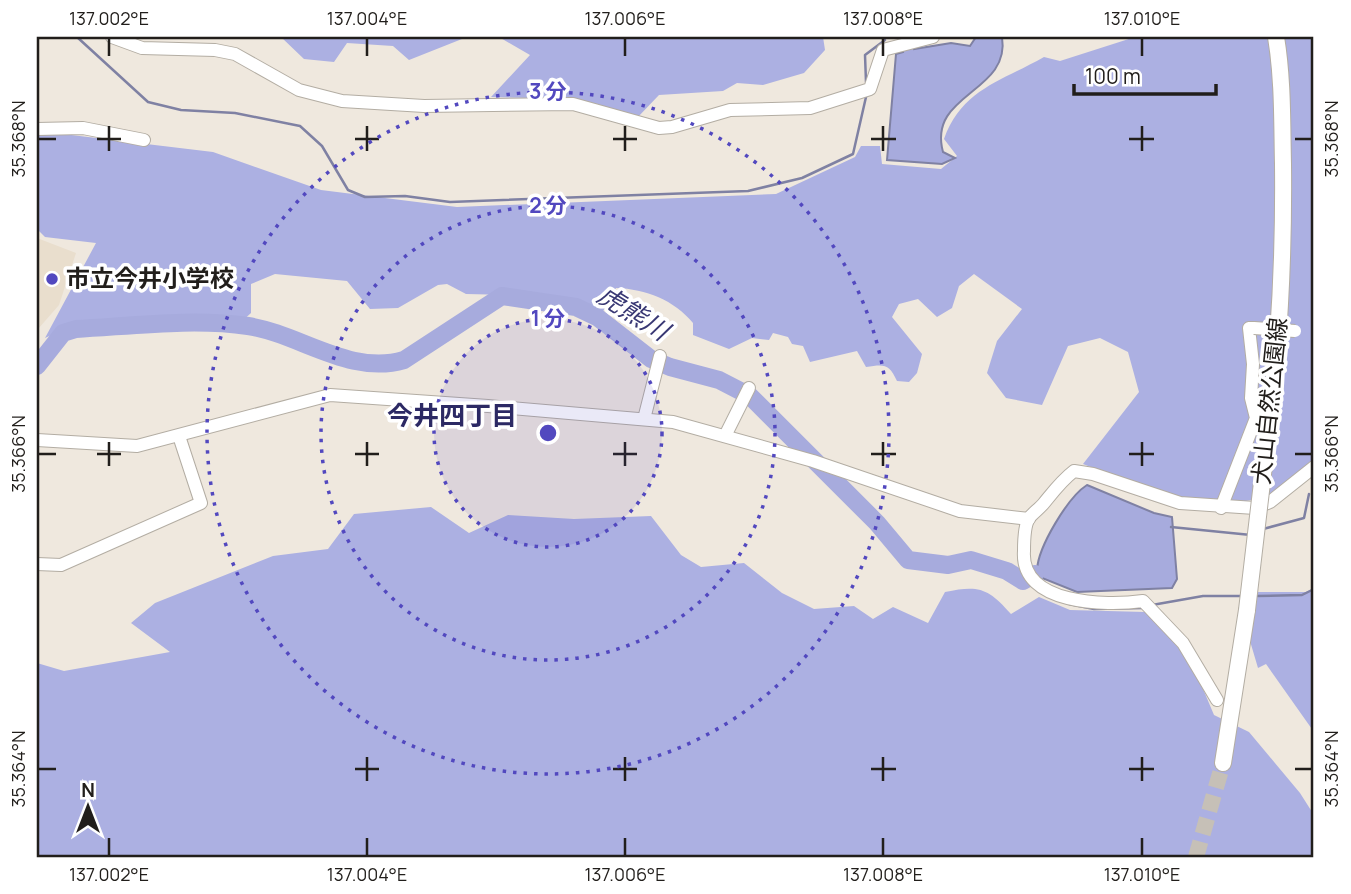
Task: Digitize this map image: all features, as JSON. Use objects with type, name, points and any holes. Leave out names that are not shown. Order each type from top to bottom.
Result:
[{"type":"main road","name":"犬山自然公園線","points":[[1223,762],[1247,610],[1279,322],[1284,228],[1282,94],[1276,37]]},
{"type":"street","points":[[112,37],[142,48],[228,52],[299,90],[342,101],[424,106],[573,104],[659,128],[672,127],[730,110],[810,108],[870,89],[883,50],[933,37]]},
{"type":"street","points":[[37,129],[83,128],[144,140]]},
{"type":"street","points":[[1222,508],[1256,418],[1251,398],[1253,364],[1249,328],[1295,331]]},
{"type":"street","points":[[644,419],[660,356]]},
{"type":"street","points":[[725,436],[749,388]]},
{"type":"street","points":[[37,439],[112,447],[137,446],[330,396],[644,419],[673,422],[818,463],[960,511],[1029,519]]},
{"type":"street","points":[[37,564],[61,565],[201,503],[179,436]]},
{"type":"street","points":[[1217,700],[1183,643],[1149,607],[1089,604],[1065,597],[1030,576],[1023,557],[1029,519],[1074,471],[1093,474],[1180,503],[1222,508],[1255,508],[1270,502],[1314,467]]},
{"type":"shaded area","points":[[281,37],[467,37],[409,60],[393,46],[347,43],[334,62],[304,59]]},
{"type":"shaded area","points":[[499,37],[823,37],[825,50],[804,73],[763,85],[737,83],[723,91],[659,95],[637,118],[574,99],[491,97],[530,55]]},
{"type":"shaded area","points":[[976,37],[1002,37],[1001,56],[994,70],[957,104],[947,117],[941,132],[943,152],[955,158],[942,164],[887,160],[896,54],[903,52],[902,45],[913,43],[914,49],[951,43],[970,46]]},
{"type":"shaded area","points":[[1135,37],[1314,37],[1314,463],[1288,485],[1271,495],[1247,501],[1199,501],[1151,490],[1083,464],[1139,392],[1128,352],[1100,338],[1068,346],[1042,405],[1006,398],[987,373],[997,341],[1022,309],[974,274],[959,286],[952,308],[937,317],[918,299],[899,304],[892,317],[922,354],[917,373],[909,382],[897,381],[886,366],[866,367],[857,351],[810,362],[803,346],[792,344],[788,337],[773,333],[769,340],[752,338],[729,349],[693,335],[693,323],[677,308],[659,297],[616,288],[601,315],[581,306],[516,295],[466,294],[447,284],[438,285],[398,308],[370,309],[347,281],[275,274],[251,284],[251,313],[240,323],[150,322],[71,326],[45,338],[96,243],[45,237],[37,229],[37,135],[63,134],[213,152],[321,190],[457,207],[776,194],[855,157],[861,146],[880,146],[882,164],[941,169],[957,156],[944,139],[952,122],[961,108],[985,88],[1044,57],[1060,61]]},
{"type":"shaded area","name":"市立今井小学校","points":[[37,238],[76,253],[59,305],[38,329]]},
{"type":"shaded area","points":[[1087,485],[1154,513],[1172,517],[1177,579],[1172,588],[1077,592],[1037,576],[1033,571],[1037,570],[1055,523],[1071,500]]},
{"type":"shaded area","points":[[431,507],[469,533],[508,515],[574,519],[651,516],[681,555],[701,567],[744,563],[782,593],[814,609],[854,606],[873,619],[893,607],[928,623],[945,592],[966,589],[989,594],[1011,614],[1039,597],[1070,610],[1145,612],[1164,627],[1193,665],[1214,715],[1249,732],[1300,793],[1314,815],[1314,857],[37,857],[37,663],[64,671],[170,652],[131,623],[155,603],[273,556],[328,549],[354,514]]},
{"type":"shaded area","points":[[1314,588],[1314,732],[1266,664],[1258,668],[1250,641],[1258,592],[1306,592]]},
{"type":"waterway","points":[[77,37],[148,102],[181,110],[235,113],[300,126],[322,146],[348,190],[365,197],[405,196],[450,202],[748,191],[802,178],[853,154],[866,97]]},
{"type":"waterway","points":[[866,82],[865,55],[885,40]]},
{"type":"waterway","name":"虎熊川","points":[[37,366],[63,333],[76,329],[184,323],[248,326],[267,330],[345,358],[364,363],[384,363],[404,360],[502,296],[576,307],[597,317],[651,359],[719,380],[750,396],[877,523],[908,560],[948,565],[971,560],[1007,571],[1023,581],[1035,574]]},
{"type":"waterway","points":[[1263,529],[1304,518],[1309,494]]},
{"type":"waterway","points":[[1171,527],[1251,535]]},
{"type":"waterway","points":[[1023,581],[1032,586]]},
{"type":"waterway","points":[[1256,596],[1302,595],[1314,589]]},
{"type":"waterway","points":[[1152,605],[1203,596],[1243,596]]},
{"type":"waterway","points":[[1069,604],[1094,609],[1142,608]]},
{"type":"tunnel","points":[[1196,857],[1223,763]]},
{"type":"place","name":"市立今井小学校","points":[[52,279]]},
{"type":"district","name":"今井四丁目","points":[[452,416]]}]
